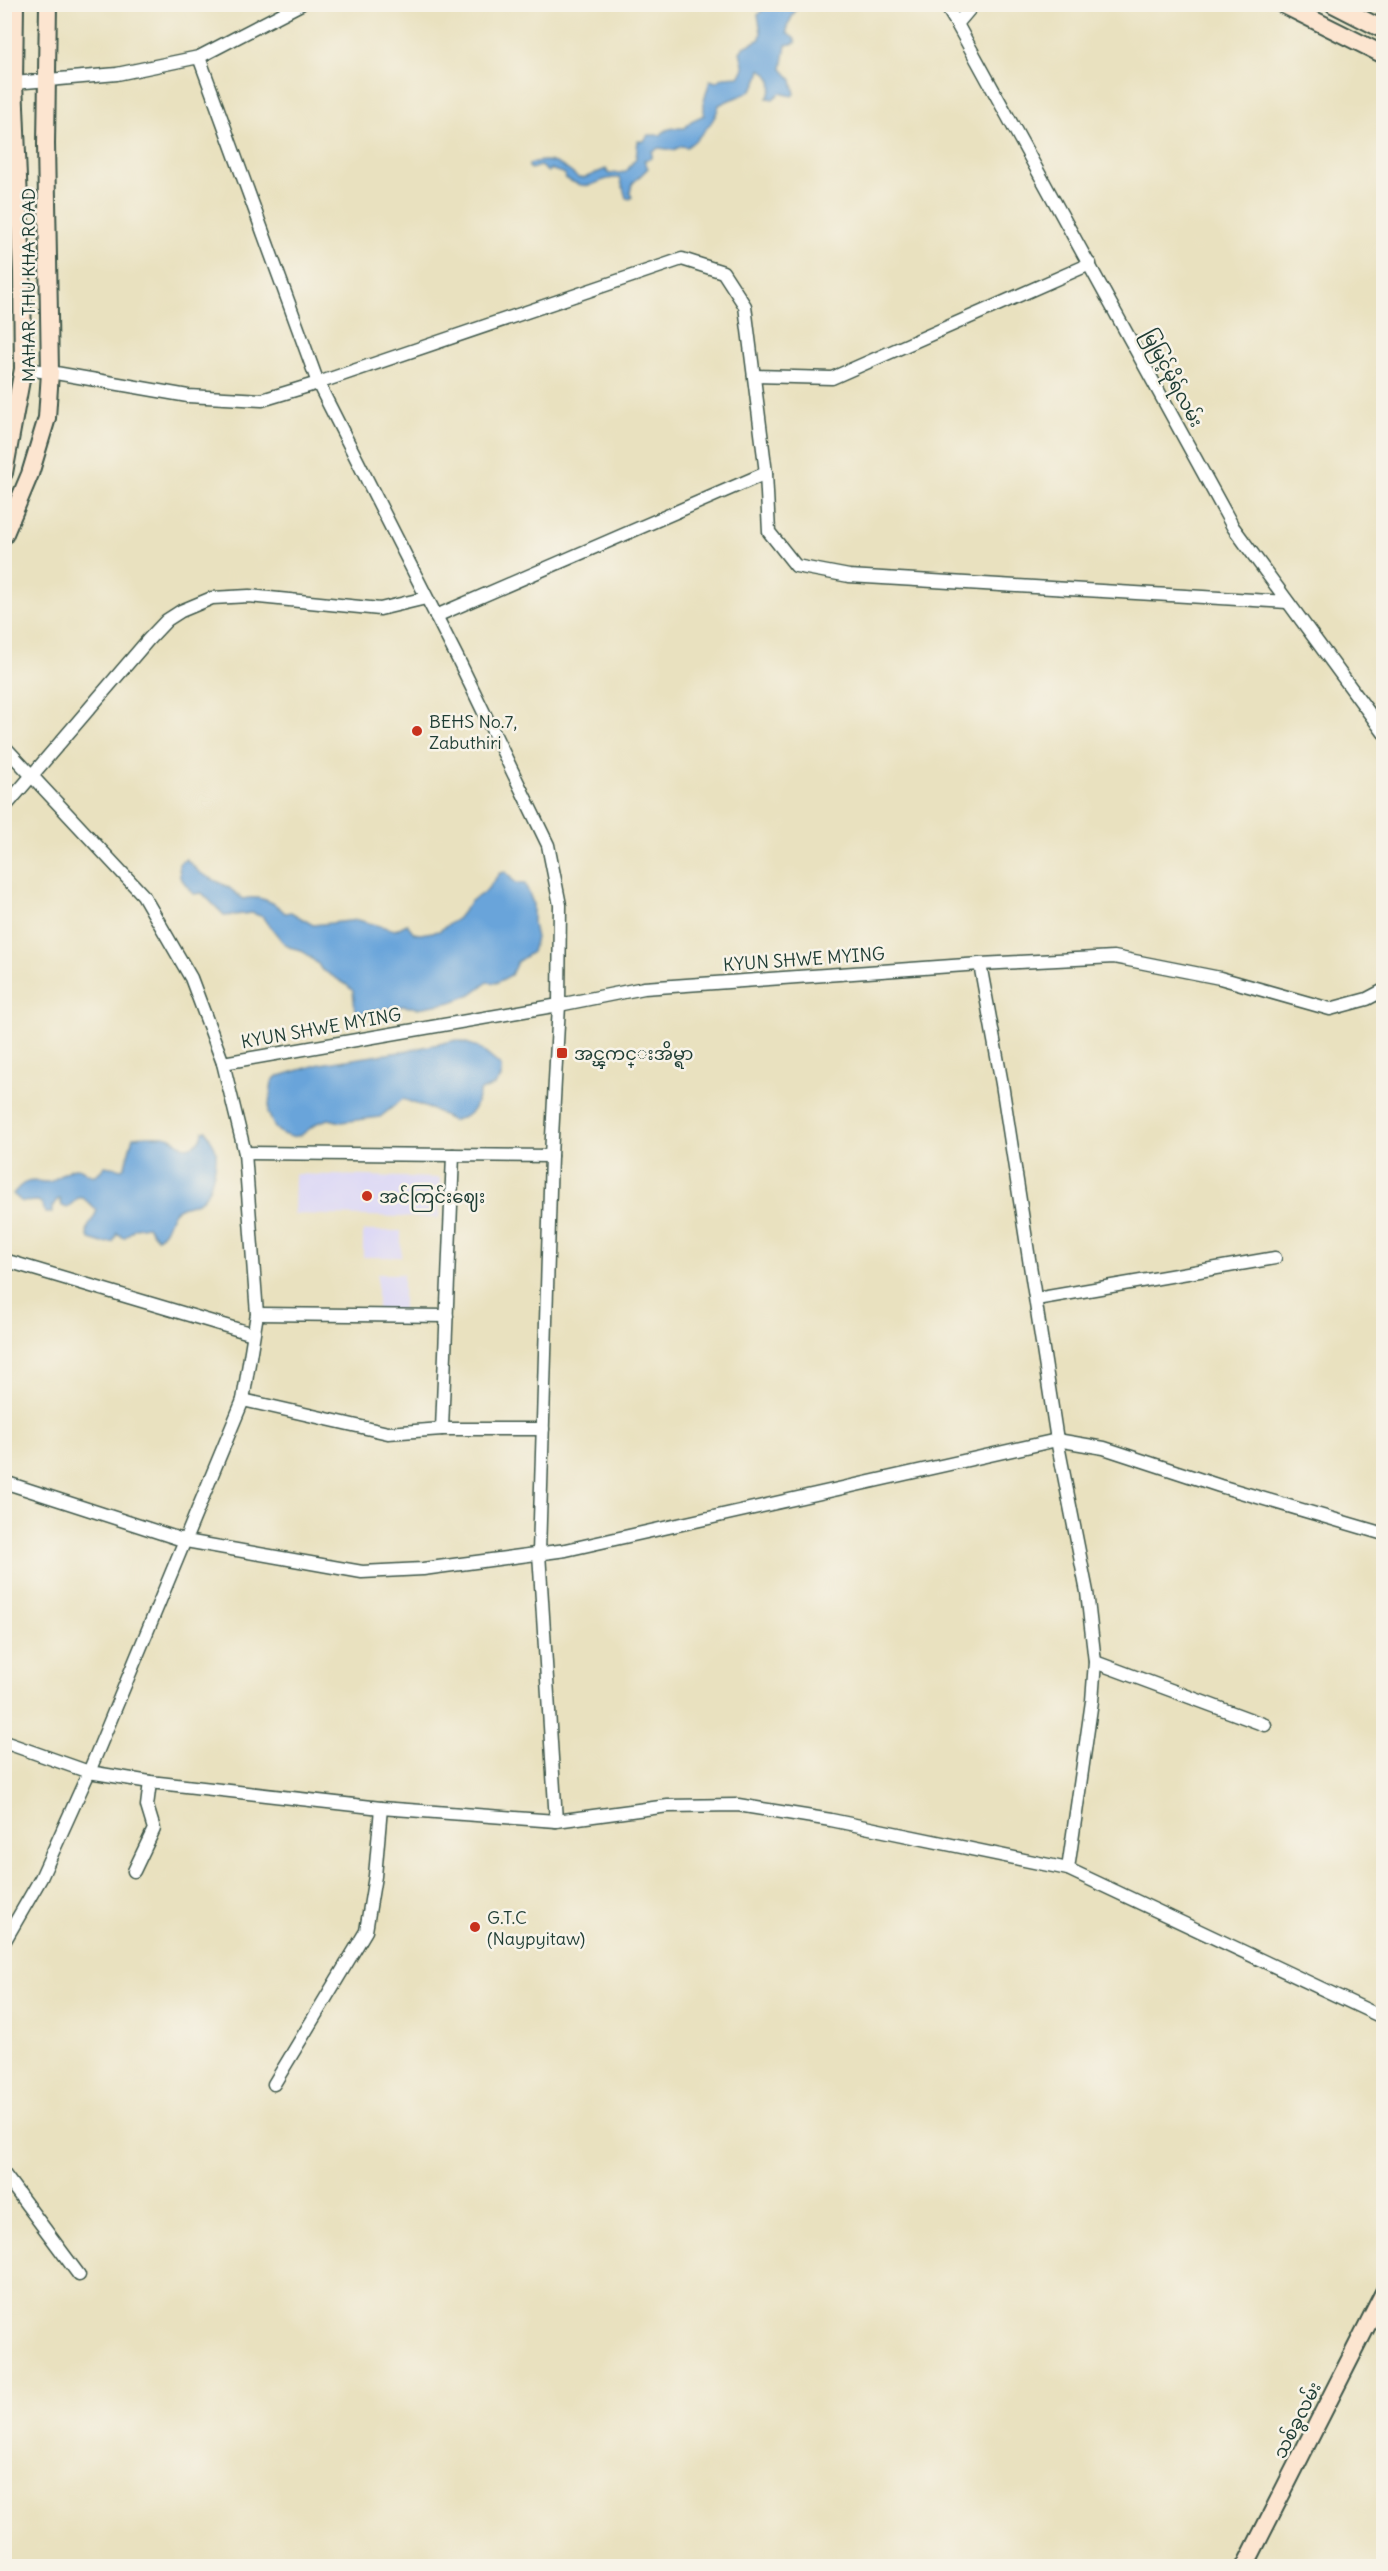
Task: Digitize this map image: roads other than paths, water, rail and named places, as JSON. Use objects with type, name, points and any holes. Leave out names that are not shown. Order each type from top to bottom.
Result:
[{"type":"main road","points":[[4,473],[22,369],[22,272],[14,83],[15,4]]},
{"type":"main road","name":"MAHAR THU KHA ROAD","points":[[4,536],[30,474],[47,418],[50,372],[48,4]]},
{"type":"main road","points":[[1282,4],[1383,55]]},
{"type":"main road","points":[[1333,4],[1383,30]]},
{"type":"main road","name":"သစ်ခွလမ်း","points":[[1245,2566],[1383,2292]]},
{"type":"street","points":[[14,83],[117,74],[199,57],[301,4]]},
{"type":"street","name":"မြမြင့်မိုရ်လမ်း","points":[[945,4],[1233,526],[1383,733]]},
{"type":"street","points":[[957,24],[974,4]]},
{"type":"street","points":[[199,57],[318,383],[548,845],[560,905],[559,1005],[551,1156],[540,1553],[556,1821]]},
{"type":"street","points":[[22,369],[188,396],[262,400],[682,259],[723,272],[745,306],[766,473],[769,532],[796,566],[849,576],[1287,602]]},
{"type":"street","points":[[754,376],[832,378],[1090,264]]},
{"type":"street","points":[[436,616],[766,473]]},
{"type":"street","points":[[4,808],[148,640],[167,620],[181,611],[212,598],[249,596],[380,609],[426,598]]},
{"type":"street","points":[[4,746],[33,774],[143,896],[191,978],[223,1063],[245,1153],[257,1314],[243,1400],[89,1772],[40,1878],[4,1942]]},
{"type":"street","name":"KYUN SHWE MYING","points":[[223,1063],[559,1005],[644,988],[980,964],[1114,957],[1220,978],[1330,1009],[1367,999],[1383,990]]},
{"type":"street","points":[[980,964],[1002,1084],[1057,1440],[1087,1592],[1095,1662],[1092,1701],[1068,1869]]},
{"type":"street","points":[[245,1153],[551,1156]]},
{"type":"street","points":[[442,1429],[453,1155]]},
{"type":"street","points":[[1036,1299],[1275,1258]]},
{"type":"street","points":[[4,1260],[253,1334]]},
{"type":"street","points":[[257,1314],[447,1316]]},
{"type":"street","points":[[243,1400],[388,1433],[442,1429],[543,1428]]},
{"type":"street","points":[[4,1482],[186,1541],[362,1572],[423,1569],[577,1547],[1057,1440],[1104,1448],[1220,1486],[1382,1530]]},
{"type":"street","points":[[1095,1662],[1265,1725]]},
{"type":"street","points":[[4,1742],[89,1772],[150,1782],[381,1808],[556,1821],[668,1806],[738,1805],[831,1820],[1068,1869],[1383,2018]]},
{"type":"street","points":[[134,1871],[154,1829],[147,1806],[150,1782]]},
{"type":"street","points":[[274,2084],[366,1931],[375,1876],[381,1808]]},
{"type":"street","points":[[4,2174],[79,2275]]},
{"type":"water","points":[[768,4],[798,5],[787,27],[787,33],[795,39],[796,43],[786,45],[782,69],[792,80],[795,94],[792,96],[780,93],[773,99],[767,98],[772,86],[761,69],[755,86],[746,94],[719,105],[711,123],[687,147],[681,146],[674,150],[659,148],[652,151],[652,158],[644,160],[648,168],[632,184],[630,199],[626,198],[620,178],[583,185],[565,178],[565,174],[550,169],[548,172],[540,166],[531,169],[529,167],[529,164],[550,161],[567,169],[578,178],[584,178],[606,169],[609,174],[626,172],[636,158],[638,141],[644,141],[648,135],[661,135],[668,129],[685,128],[691,121],[704,115],[704,101],[710,80],[716,82],[724,77],[740,76],[744,68],[740,52],[744,47],[760,39],[758,15]]},
{"type":"water","points":[[186,859],[200,873],[228,887],[243,899],[266,900],[285,913],[291,912],[313,925],[358,920],[395,930],[407,924],[414,933],[420,934],[439,931],[458,918],[471,901],[486,891],[500,873],[506,872],[515,883],[525,884],[533,903],[536,938],[532,952],[517,962],[511,975],[496,983],[488,982],[471,994],[452,1002],[418,1008],[403,1006],[360,1013],[355,1010],[353,991],[347,985],[321,969],[301,950],[289,947],[263,917],[252,913],[225,916],[202,893],[193,894],[180,877],[179,864]]},
{"type":"water","points":[[457,1040],[478,1047],[501,1066],[501,1078],[495,1085],[480,1091],[472,1112],[459,1119],[452,1121],[438,1112],[403,1099],[380,1117],[341,1122],[329,1119],[319,1122],[301,1135],[292,1137],[282,1134],[275,1128],[268,1113],[272,1082],[276,1077],[320,1064],[400,1052]]},
{"type":"water","points":[[206,1130],[216,1152],[213,1175],[208,1190],[201,1200],[175,1211],[164,1232],[157,1238],[147,1226],[135,1228],[124,1238],[117,1233],[113,1242],[102,1243],[89,1239],[87,1235],[88,1227],[97,1210],[83,1198],[78,1198],[67,1208],[62,1206],[60,1199],[57,1200],[52,1207],[52,1213],[45,1213],[42,1204],[38,1201],[22,1202],[13,1194],[26,1182],[50,1182],[71,1169],[81,1169],[95,1175],[105,1166],[122,1169],[125,1166],[133,1137],[165,1136],[185,1147],[197,1143],[203,1131]]},
{"type":"place","name":"BEHS No.7, Zabuthiri","points":[[417,731]]},
{"type":"place","name":"အင္ၾကင္းအိမ္ရာ","points":[[562,1053]]},
{"type":"place","name":"အင်ကြင်းဈေး","points":[[367,1196]]},
{"type":"place","name":"G.T.C (Naypyitaw)","points":[[475,1927]]}]
